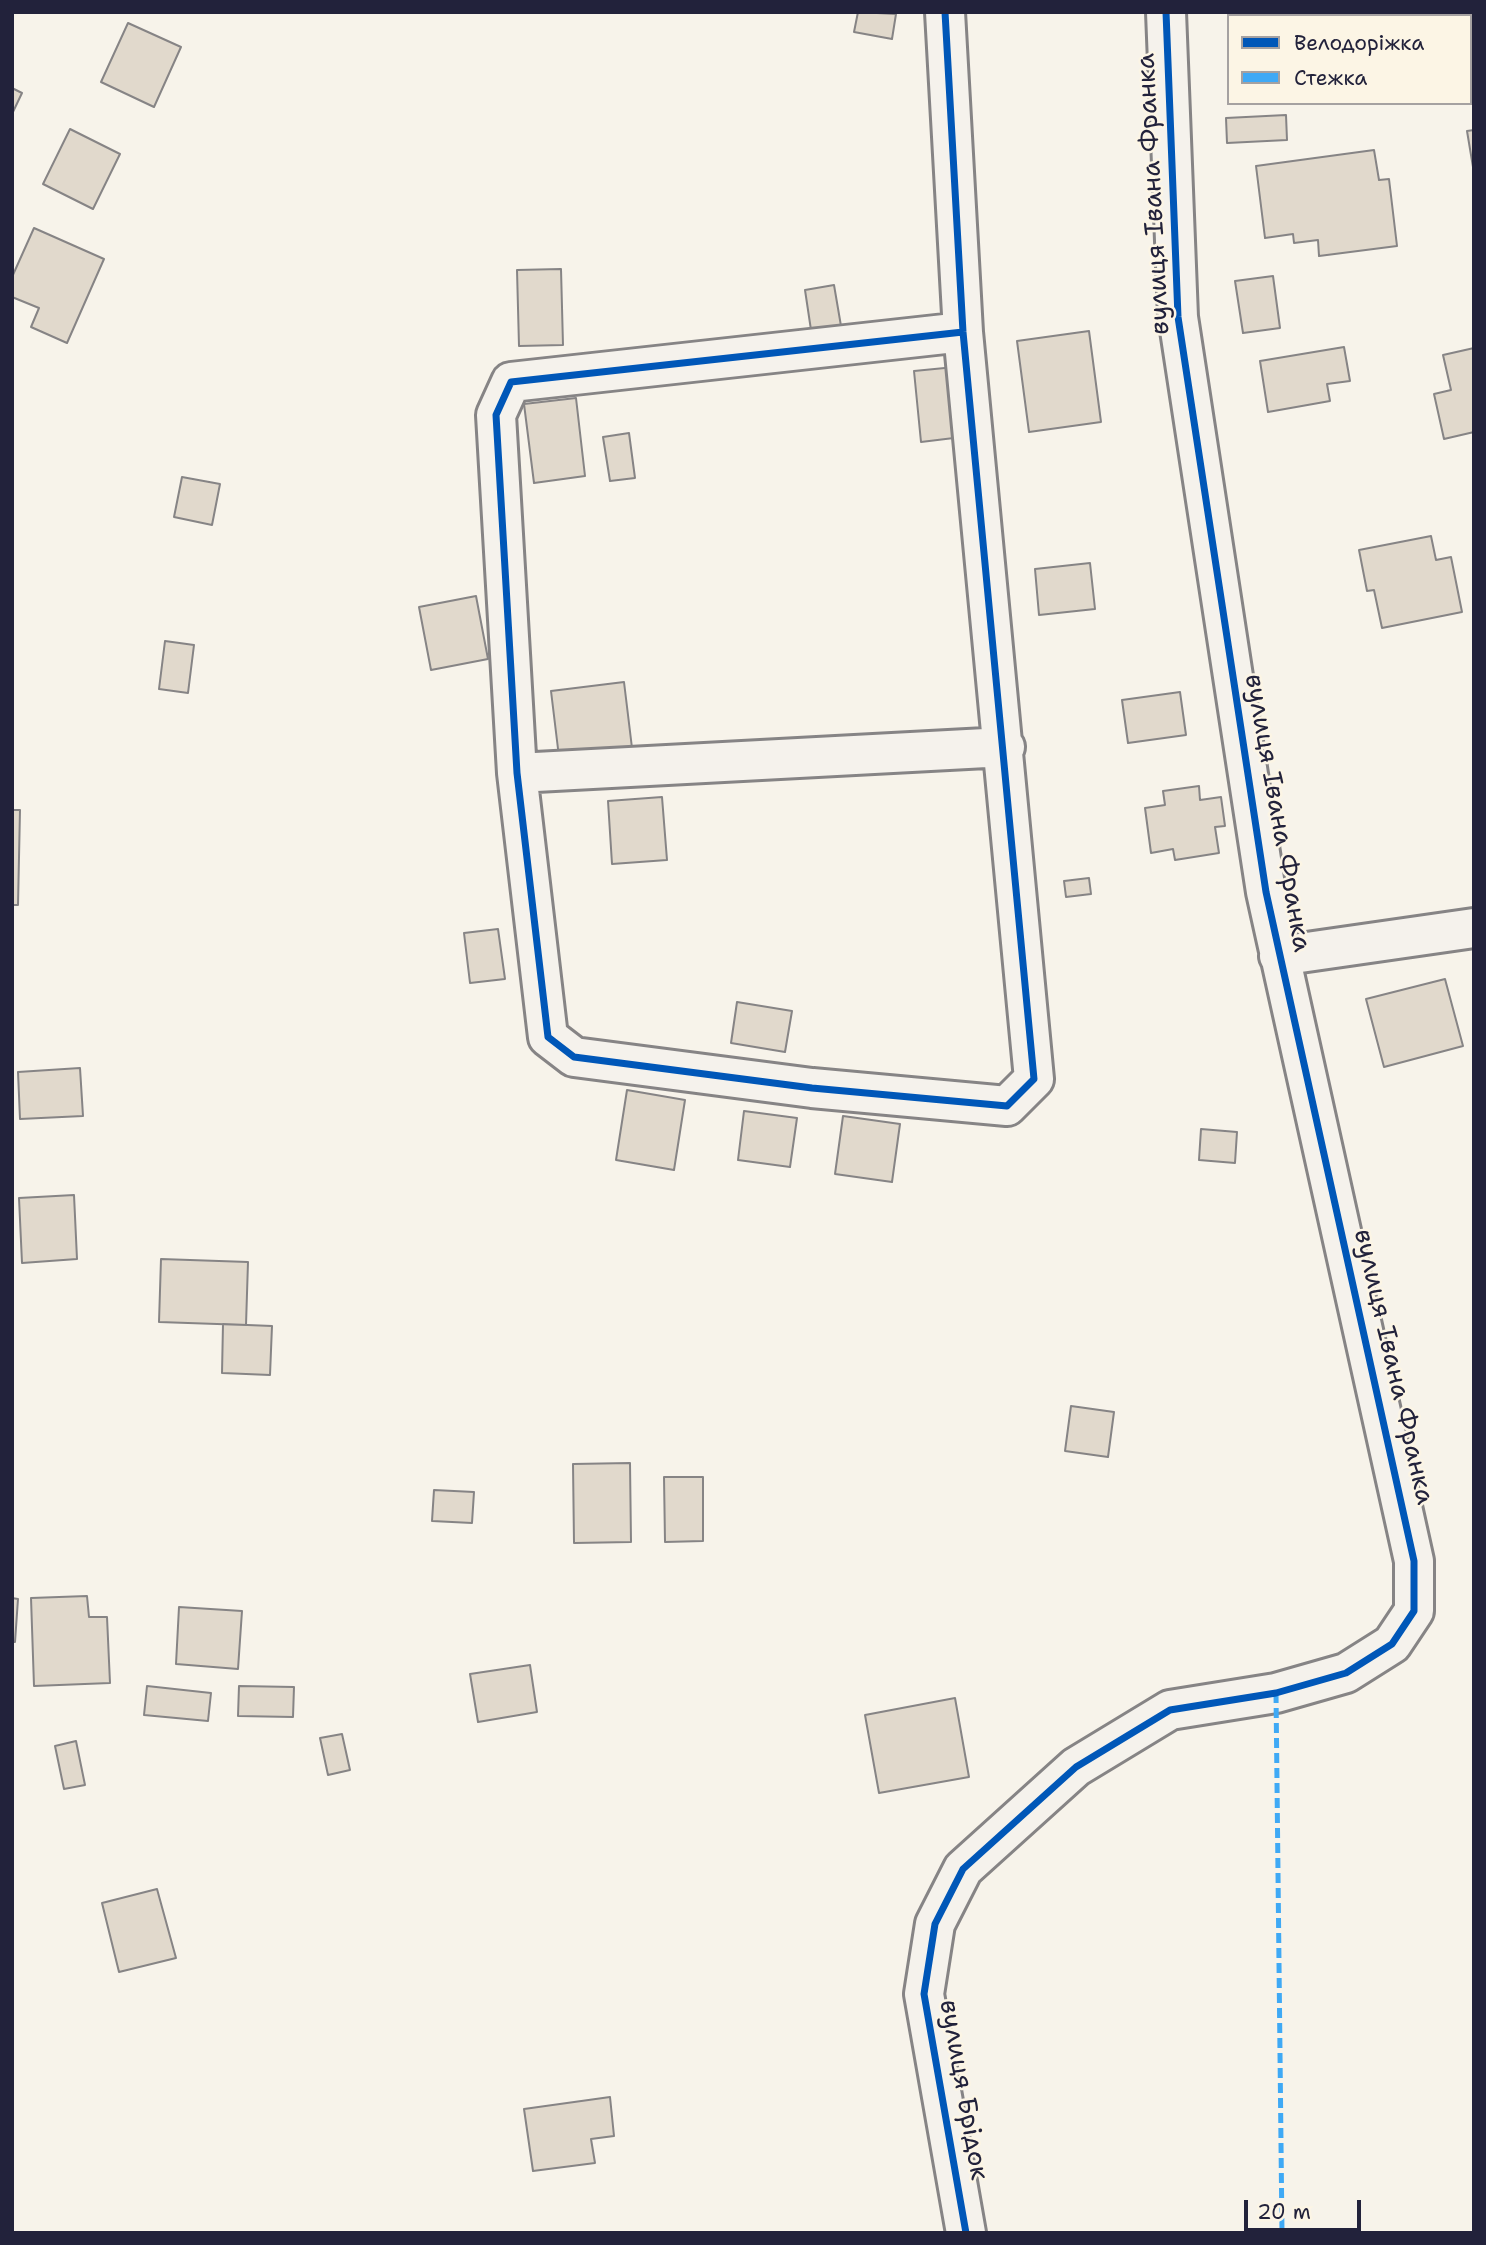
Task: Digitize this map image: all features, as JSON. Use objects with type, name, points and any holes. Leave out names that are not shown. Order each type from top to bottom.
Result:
[{"type":"street","points":[[945,12],[963,332],[1005,747],[1034,1079],[1007,1106],[812,1088],[574,1057],[548,1037],[517,773],[496,415],[511,382],[963,332]]},
{"type":"street","name":"вулиця Івана Франка","points":[[1166,12],[1178,317],[1266,892],[1414,1561],[1415,1611]]},
{"type":"street","points":[[517,773],[1005,747]]},
{"type":"street","points":[[1279,956],[1474,928]]},
{"type":"street","name":"вулиця Брідок","points":[[966,2233],[924,1994],[935,1924],[963,1869],[1076,1768],[1170,1710],[1276,1693],[1346,1673],[1392,1644],[1415,1611]]},
{"type":"building","points":[[858,12],[896,14],[892,39],[854,32]]},
{"type":"building","points":[[128,23],[181,47],[154,107],[101,82]]},
{"type":"building","points":[[12,88],[22,93],[12,114]]},
{"type":"building","points":[[1286,115],[1287,140],[1227,143],[1226,118]]},
{"type":"building","points":[[70,129],[120,154],[93,209],[43,184]]},
{"type":"building","points":[[1474,130],[1474,173],[1467,131]]},
{"type":"building","points":[[1374,150],[1379,180],[1389,179],[1397,246],[1319,256],[1318,240],[1294,243],[1293,234],[1265,238],[1256,166]]},
{"type":"building","points":[[34,228],[104,259],[67,343],[31,327],[39,308],[12,297],[12,277]]},
{"type":"building","points":[[561,269],[563,345],[519,346],[517,270]]},
{"type":"building","points":[[1273,276],[1280,328],[1243,333],[1235,281]]},
{"type":"building","points":[[834,285],[841,326],[811,330],[805,290]]},
{"type":"building","points":[[1089,331],[1101,422],[1029,432],[1017,341]]},
{"type":"building","points":[[1344,347],[1350,381],[1327,384],[1330,401],[1268,412],[1260,361]]},
{"type":"building","points":[[1474,348],[1474,432],[1444,439],[1434,394],[1451,390],[1443,355]]},
{"type":"building","points":[[955,367],[962,437],[921,442],[914,371]]},
{"type":"building","points":[[576,398],[585,476],[534,483],[524,404]]},
{"type":"building","points":[[629,433],[635,478],[610,481],[603,437]]},
{"type":"building","points":[[182,477],[220,484],[212,525],[174,517]]},
{"type":"building","points":[[1431,536],[1436,560],[1451,557],[1462,612],[1382,628],[1374,590],[1367,591],[1359,550]]},
{"type":"building","points":[[1090,563],[1095,609],[1039,615],[1035,569]]},
{"type":"building","points":[[476,596],[488,659],[431,670],[419,607]]},
{"type":"building","points":[[165,641],[194,645],[188,693],[159,689]]},
{"type":"building","points":[[624,682],[632,748],[559,757],[551,691]]},
{"type":"building","points":[[1180,692],[1186,735],[1128,743],[1122,700]]},
{"type":"building","points":[[1199,786],[1200,800],[1221,797],[1225,826],[1215,827],[1219,853],[1175,860],[1173,849],[1151,853],[1145,808],[1165,805],[1163,791]]},
{"type":"building","points":[[662,797],[667,860],[612,864],[608,801]]},
{"type":"building","points":[[12,810],[20,810],[18,905],[12,905]]},
{"type":"building","points":[[1089,878],[1091,894],[1066,897],[1064,881]]},
{"type":"building","points":[[498,929],[505,979],[470,983],[464,933]]},
{"type":"building","points":[[1445,979],[1463,1046],[1384,1067],[1366,999]]},
{"type":"building","points":[[737,1002],[792,1011],[785,1052],[731,1043]]},
{"type":"building","points":[[80,1068],[83,1116],[20,1119],[18,1072]]},
{"type":"building","points":[[627,1090],[685,1100],[674,1170],[616,1160]]},
{"type":"building","points":[[744,1111],[797,1118],[790,1167],[738,1160]]},
{"type":"building","points":[[843,1116],[900,1124],[892,1182],[835,1174]]},
{"type":"building","points":[[1201,1129],[1237,1132],[1235,1163],[1199,1160]]},
{"type":"building","points":[[74,1195],[77,1259],[22,1263],[19,1198]]},
{"type":"building","points":[[161,1259],[248,1262],[246,1325],[159,1322]]},
{"type":"building","points":[[223,1324],[272,1326],[270,1375],[222,1373]]},
{"type":"building","points":[[1071,1406],[1114,1412],[1108,1457],[1065,1451]]},
{"type":"building","points":[[630,1463],[631,1542],[574,1543],[573,1464]]},
{"type":"building","points":[[664,1477],[703,1477],[703,1541],[665,1542]]},
{"type":"building","points":[[434,1490],[474,1492],[472,1523],[432,1521]]},
{"type":"building","points":[[87,1596],[89,1617],[107,1617],[110,1683],[34,1686],[31,1598]]},
{"type":"building","points":[[12,1598],[18,1599],[15,1642],[12,1642]]},
{"type":"building","points":[[179,1607],[242,1611],[238,1669],[176,1664]]},
{"type":"building","points":[[530,1665],[537,1712],[478,1722],[470,1674]]},
{"type":"building","points":[[147,1686],[211,1693],[208,1721],[144,1715]]},
{"type":"building","points":[[239,1686],[294,1687],[293,1717],[238,1716]]},
{"type":"building","points":[[955,1698],[969,1777],[879,1793],[865,1715]]},
{"type":"building","points":[[342,1734],[350,1770],[328,1775],[320,1738]]},
{"type":"building","points":[[76,1741],[85,1785],[64,1789],[55,1746]]},
{"type":"building","points":[[157,1889],[176,1958],[119,1972],[102,1903]]},
{"type":"building","points":[[610,2097],[614,2136],[591,2139],[595,2163],[533,2171],[524,2109]]},
{"type":"marked path","points":[[1276,1693],[1282,2233]]},
{"type":"cycle path","points":[[945,12],[963,332],[1034,1079],[1007,1106],[812,1088],[574,1057],[548,1037],[517,773],[496,415],[511,382],[963,332]]},
{"type":"cycle path","points":[[966,2233],[924,1994],[935,1924],[963,1869],[1076,1767],[1170,1710],[1276,1693],[1346,1673],[1392,1644],[1414,1611],[1414,1561],[1266,892],[1178,317],[1166,12]]}]
